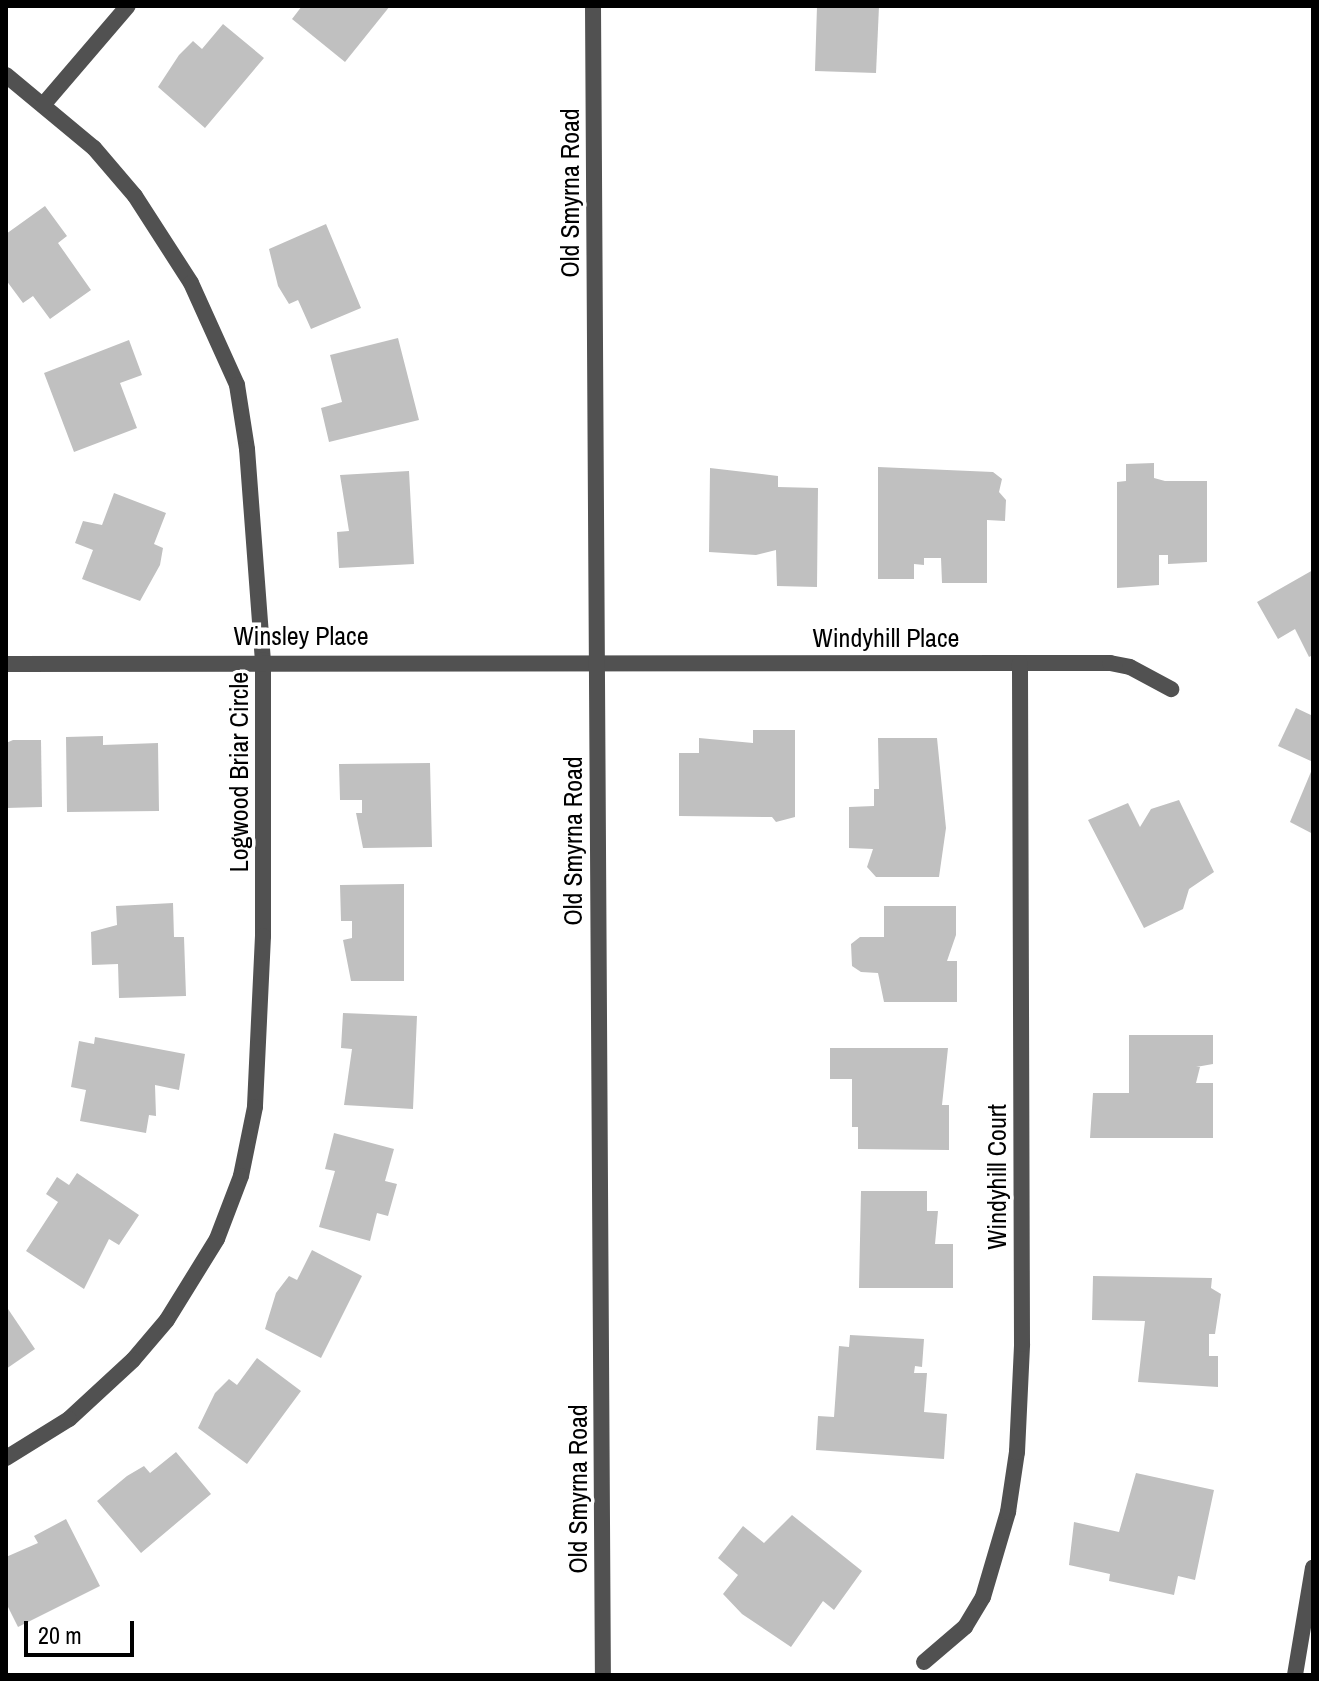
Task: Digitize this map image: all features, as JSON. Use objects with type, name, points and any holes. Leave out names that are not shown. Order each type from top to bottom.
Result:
[{"type":"street","points":[[43,105],[128,6]]},
{"type":"street","name":"Old Smyrna Road","points":[[593,6],[603,1675]]},
{"type":"street","name":"Logwood Briar Circle","points":[[6,75],[94,148],[135,196],[191,283],[227,356],[246,437],[263,660],[262,1032],[255,1107],[238,1186],[217,1239],[167,1320],[103,1391],[37,1441],[6,1458]]},
{"type":"street","name":"Winsley Place","points":[[6,664],[596,660]]},
{"type":"street","name":"Windyhill Place","points":[[596,660],[1110,663],[1152,677],[1171,689]]},
{"type":"street","name":"Windyhill Court","points":[[924,1662],[965,1627],[983,1597],[1008,1512],[1017,1452],[1022,1344],[1020,663]]},
{"type":"street","points":[[1295,1675],[1311,1596],[1313,1568]]},
{"type":"building","points":[[302,6],[390,6],[345,62],[292,19]]},
{"type":"building","points":[[817,6],[879,6],[876,73],[815,71]]},
{"type":"building","points":[[223,24],[264,58],[205,128],[158,87],[179,55],[193,41],[202,49]]},
{"type":"building","points":[[45,206],[67,236],[58,243],[91,290],[50,319],[33,296],[23,303],[6,280],[6,234]]},
{"type":"building","points":[[326,224],[361,308],[311,329],[298,300],[289,304],[278,286],[269,249]]},
{"type":"building","points":[[398,338],[419,420],[329,442],[321,408],[342,402],[330,355]]},
{"type":"building","points":[[129,340],[142,375],[120,383],[137,428],[74,452],[44,373]]},
{"type":"building","points":[[1154,463],[1154,478],[1207,481],[1207,562],[1168,564],[1168,555],[1159,555],[1159,585],[1117,588],[1117,482],[1126,481],[1126,464]]},
{"type":"building","points":[[878,467],[993,472],[1002,479],[999,492],[1006,500],[1005,521],[987,520],[987,583],[942,583],[941,558],[924,558],[924,565],[914,564],[914,579],[878,579]]},
{"type":"building","points":[[710,468],[778,476],[778,487],[818,488],[817,587],[777,586],[776,550],[756,555],[709,552]]},
{"type":"building","points":[[409,471],[414,564],[339,568],[337,532],[349,531],[340,475]]},
{"type":"building","points":[[114,493],[166,513],[154,544],[163,548],[160,565],[140,601],[82,579],[93,550],[75,543],[83,521],[102,525]]},
{"type":"building","points":[[1313,570],[1313,655],[1309,657],[1295,629],[1278,639],[1257,602]]},
{"type":"building","points":[[1296,708],[1313,716],[1313,762],[1278,746]]},
{"type":"building","points":[[753,730],[795,730],[795,817],[776,822],[772,817],[679,816],[679,753],[699,753],[699,738],[753,743]]},
{"type":"building","points":[[103,736],[103,745],[158,743],[159,811],[67,812],[66,737]]},
{"type":"building","points":[[878,738],[937,738],[946,828],[939,877],[876,877],[867,867],[873,849],[849,848],[849,807],[874,806],[874,789],[879,789]]},
{"type":"building","points":[[41,740],[42,807],[6,808],[6,743]]},
{"type":"building","points":[[430,763],[432,847],[363,848],[356,813],[362,813],[362,800],[340,800],[339,764]]},
{"type":"building","points":[[1313,767],[1313,834],[1290,822]]},
{"type":"building","points":[[1179,800],[1214,872],[1189,889],[1183,909],[1144,928],[1088,820],[1128,803],[1140,827],[1151,809]]},
{"type":"building","points":[[404,884],[404,981],[351,981],[343,940],[352,938],[352,921],[341,921],[340,885]]},
{"type":"building","points":[[173,903],[174,937],[184,937],[186,996],[119,998],[118,964],[92,965],[91,932],[117,925],[116,906]]},
{"type":"building","points":[[884,906],[956,906],[956,935],[947,961],[957,961],[957,1002],[884,1002],[878,973],[861,972],[852,966],[851,944],[860,937],[884,937]]},
{"type":"building","points":[[343,1013],[417,1016],[413,1109],[344,1105],[352,1049],[341,1048]]},
{"type":"building","points":[[1129,1035],[1213,1035],[1213,1064],[1196,1067],[1200,1067],[1196,1083],[1213,1083],[1213,1138],[1090,1138],[1093,1093],[1129,1093]]},
{"type":"building","points":[[95,1037],[185,1054],[179,1090],[155,1085],[156,1116],[149,1115],[146,1133],[80,1121],[86,1090],[71,1087],[79,1041],[94,1044]]},
{"type":"building","points":[[830,1048],[948,1048],[942,1105],[949,1105],[949,1150],[858,1149],[858,1127],[852,1127],[852,1079],[830,1079]]},
{"type":"building","points":[[334,1133],[394,1149],[385,1181],[397,1184],[388,1216],[377,1213],[370,1241],[319,1227],[335,1171],[325,1169]]},
{"type":"building","points":[[77,1173],[139,1215],[119,1245],[109,1239],[84,1289],[26,1251],[58,1202],[46,1194],[57,1177],[69,1185]]},
{"type":"building","points":[[861,1191],[927,1191],[927,1211],[938,1211],[935,1244],[953,1244],[953,1288],[859,1288]]},
{"type":"building","points":[[312,1250],[362,1276],[321,1358],[265,1329],[276,1293],[289,1276],[297,1280]]},
{"type":"building","points":[[1093,1276],[1212,1278],[1211,1288],[1221,1294],[1215,1334],[1209,1334],[1209,1356],[1218,1356],[1218,1387],[1138,1382],[1145,1321],[1092,1320]]},
{"type":"building","points":[[6,1306],[35,1349],[6,1369]]},
{"type":"building","points":[[850,1335],[924,1339],[922,1367],[915,1366],[914,1373],[927,1373],[924,1412],[947,1414],[944,1459],[816,1450],[818,1416],[834,1417],[839,1346],[849,1347]]},
{"type":"building","points":[[257,1358],[301,1391],[247,1464],[198,1428],[215,1393],[229,1379],[237,1385]]},
{"type":"building","points":[[176,1452],[211,1494],[141,1553],[97,1501],[127,1476],[144,1466],[150,1473]]},
{"type":"building","points":[[1136,1473],[1214,1490],[1195,1580],[1178,1576],[1174,1595],[1109,1581],[1110,1574],[1069,1565],[1074,1522],[1119,1532]]},
{"type":"building","points":[[792,1515],[862,1571],[834,1610],[823,1601],[791,1647],[742,1614],[723,1594],[738,1575],[718,1558],[743,1526],[764,1543]]},
{"type":"building","points":[[66,1519],[100,1586],[18,1627],[6,1603],[6,1557],[38,1543],[34,1536]]}]
